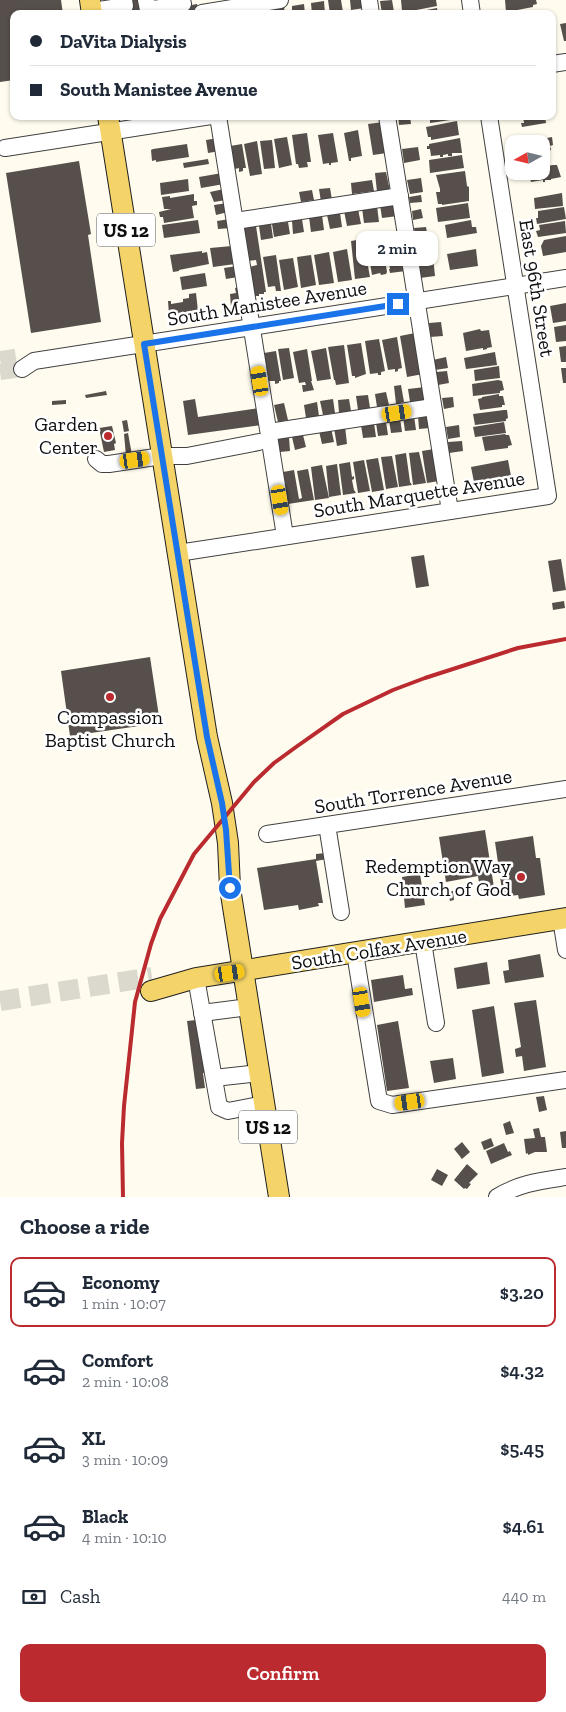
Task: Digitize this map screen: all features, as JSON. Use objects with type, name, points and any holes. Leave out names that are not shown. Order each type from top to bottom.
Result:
[{"type":"main road","name":"US 12","points":[[109,124],[207,737],[211,805],[218,845],[230,888],[279,1197]]},
{"type":"main road","name":"South Colfax Avenue","points":[[152,984],[564,919]]},
{"type":"street","points":[[91,8],[124,6],[124,0]]},
{"type":"street","points":[[146,0],[148,10],[183,4],[182,0]]},
{"type":"street","points":[[201,9],[280,0]]},
{"type":"street","points":[[5,148],[109,124],[160,120]]},
{"type":"street","points":[[219,120],[252,327],[264,437],[285,536]]},
{"type":"street","points":[[388,120],[450,511]]},
{"type":"street","name":"East 96th Street","points":[[490,120],[548,496]]},
{"type":"street","points":[[235,222],[400,196]]},
{"type":"street","name":"South Manistee Avenue","points":[[25,362],[566,278]]},
{"type":"street","points":[[96,459],[102,464],[110,464],[162,456],[187,456],[264,437],[433,407]]},
{"type":"street","name":"South Marquette Avenue","points":[[178,553],[548,496]]},
{"type":"street","name":"South Torrence Avenue","points":[[267,834],[566,789]]},
{"type":"street","points":[[327,825],[341,912]]},
{"type":"street","name":"South Colfax Avenue","points":[[564,919],[566,950]]},
{"type":"street","points":[[423,942],[436,1022]]},
{"type":"street","points":[[354,953],[379,1101],[392,1105],[566,1080]]},
{"type":"street","points":[[196,978],[219,1107],[228,1111],[264,1104]]},
{"type":"street","points":[[202,1013],[249,1007]]},
{"type":"street","points":[[214,1078],[259,1073]]},
{"type":"street","points":[[497,1197],[524,1183],[566,1177]]},
{"type":"building","points":[[0,0],[61,0],[62,10],[10,10],[10,81],[0,82]]},
{"type":"building","points":[[129,0],[143,0],[145,10],[131,10]]},
{"type":"building","points":[[328,0],[341,0],[343,10],[329,10]]},
{"type":"building","points":[[350,0],[363,0],[364,8],[351,10]]},
{"type":"building","points":[[392,0],[394,10],[381,10],[380,1]]},
{"type":"building","points":[[401,0],[436,0],[437,6],[416,10],[402,10]]},
{"type":"building","points":[[505,0],[536,0],[537,4],[533,5],[533,7],[506,10]]},
{"type":"building","points":[[324,1],[325,10],[312,10],[311,3]]},
{"type":"building","points":[[197,4],[198,10],[174,10],[174,8]]},
{"type":"building","points":[[304,4],[305,10],[292,10],[292,6]]},
{"type":"building","points":[[284,7],[284,10],[272,10],[272,8]]},
{"type":"building","points":[[566,23],[566,41],[564,41],[560,24]]},
{"type":"building","points":[[398,120],[410,120],[411,124],[399,125]]},
{"type":"building","points":[[430,120],[450,120],[430,123]]},
{"type":"building","points":[[524,120],[546,120],[546,123],[522,127],[521,123],[524,123]]},
{"type":"building","points":[[457,121],[459,135],[431,140],[431,137],[428,137],[426,127]]},
{"type":"building","points":[[383,122],[387,153],[373,155],[368,124]]},
{"type":"building","points":[[358,130],[362,156],[351,158],[351,161],[349,161],[344,133]]},
{"type":"building","points":[[307,133],[311,162],[307,162],[308,167],[299,168],[298,164],[296,164],[292,135]]},
{"type":"building","points":[[333,133],[338,162],[331,163],[331,165],[329,163],[323,164],[318,135]]},
{"type":"building","points":[[287,137],[292,165],[279,168],[274,139]]},
{"type":"building","points":[[550,137],[552,137],[553,145],[550,146]]},
{"type":"building","points":[[218,138],[220,151],[208,153],[206,140]]},
{"type":"building","points":[[460,138],[462,153],[452,153],[452,156],[448,156],[448,154],[443,155],[443,157],[440,157],[440,155],[431,156],[430,149],[427,149],[429,144]]},
{"type":"building","points":[[272,140],[275,168],[264,169],[260,141]]},
{"type":"building","points":[[257,141],[262,174],[250,176],[244,144]]},
{"type":"building","points":[[187,144],[189,157],[152,161],[151,150],[153,149]]},
{"type":"building","points":[[242,144],[246,168],[239,172],[239,168],[235,169],[233,164],[230,146]]},
{"type":"building","points":[[418,147],[420,160],[404,163],[402,149]]},
{"type":"building","points":[[462,155],[464,168],[430,173],[429,160]]},
{"type":"building","points":[[208,159],[209,164],[184,168],[183,163]]},
{"type":"building","points":[[79,161],[91,234],[88,235],[101,322],[31,333],[6,173]]},
{"type":"building","points":[[557,165],[561,177],[550,180],[550,166]]},
{"type":"building","points":[[465,171],[467,186],[469,187],[469,201],[438,204],[436,192],[440,192],[440,189],[436,175]]},
{"type":"building","points":[[386,172],[390,191],[377,192],[375,173]]},
{"type":"building","points":[[222,173],[224,184],[201,188],[199,177]]},
{"type":"building","points":[[421,178],[423,192],[410,194],[407,180]]},
{"type":"building","points":[[188,179],[189,191],[161,195],[160,183]]},
{"type":"building","points":[[372,180],[374,191],[352,194],[351,183]]},
{"type":"building","points":[[330,188],[332,200],[321,202],[319,189]]},
{"type":"building","points":[[224,189],[226,200],[214,202],[210,192]]},
{"type":"building","points":[[312,190],[314,200],[301,202],[299,192]]},
{"type":"building","points":[[562,193],[563,206],[535,209],[534,198]]},
{"type":"building","points":[[194,194],[194,201],[197,201],[197,205],[192,206],[194,218],[164,223],[163,217],[160,217],[159,212],[171,209],[164,209],[162,197],[170,196],[170,198]]},
{"type":"building","points":[[421,195],[422,202],[410,203],[409,197]]},
{"type":"building","points":[[227,203],[228,212],[216,215],[214,205]]},
{"type":"building","points":[[396,203],[398,216],[382,218],[380,205]]},
{"type":"building","points":[[468,203],[470,218],[438,222],[436,208]]},
{"type":"building","points":[[377,206],[379,222],[364,223],[362,208]]},
{"type":"building","points":[[564,207],[566,219],[537,224],[538,211]]},
{"type":"building","points":[[358,209],[361,224],[347,226],[344,211]]},
{"type":"building","points":[[421,209],[423,218],[413,220],[412,211]]},
{"type":"building","points":[[340,213],[342,227],[330,229],[327,215]]},
{"type":"building","points":[[322,215],[324,230],[311,232],[309,217]]},
{"type":"building","points":[[230,219],[231,228],[218,229],[217,221]]},
{"type":"building","points":[[302,219],[304,232],[293,234],[292,221]]},
{"type":"building","points":[[198,220],[200,233],[164,238],[162,225]]},
{"type":"building","points":[[471,220],[472,227],[476,227],[477,233],[447,238],[445,225]]},
{"type":"building","points":[[565,221],[566,233],[538,237],[536,231],[540,230],[539,225]]},
{"type":"building","points":[[288,222],[290,234],[274,237],[272,224]]},
{"type":"building","points":[[271,224],[273,238],[261,240],[259,226]]},
{"type":"building","points":[[256,226],[266,292],[259,294],[259,296],[255,296],[249,267],[257,265],[256,260],[248,261],[243,228]]},
{"type":"building","points":[[426,227],[428,239],[416,240],[414,228]]},
{"type":"building","points":[[566,236],[566,252],[543,256],[541,246],[544,240]]},
{"type":"building","points":[[363,239],[370,277],[355,279],[351,241]]},
{"type":"building","points":[[402,239],[406,271],[390,273],[386,241]]},
{"type":"building","points":[[382,242],[387,272],[381,275],[380,273],[372,275],[367,245]]},
{"type":"building","points":[[232,246],[235,264],[213,267],[210,248]]},
{"type":"building","points":[[347,249],[352,280],[338,282],[333,252]]},
{"type":"building","points":[[476,249],[478,266],[450,270],[447,254]]},
{"type":"building","points":[[202,251],[202,253],[207,252],[209,264],[173,272],[170,255]]},
{"type":"building","points":[[329,252],[334,283],[319,285],[314,255]]},
{"type":"building","points":[[276,255],[281,291],[276,291],[275,286],[268,287],[263,257]]},
{"type":"building","points":[[311,255],[316,285],[301,288],[297,257]]},
{"type":"building","points":[[433,257],[435,276],[420,278],[418,259]]},
{"type":"building","points":[[293,258],[298,287],[284,290],[279,260]]},
{"type":"building","points":[[237,266],[238,277],[226,279],[224,268]]},
{"type":"building","points":[[205,273],[207,286],[182,290],[180,277]]},
{"type":"building","points":[[239,287],[244,305],[231,307],[230,294],[236,293],[235,288]]},
{"type":"building","points":[[196,293],[198,311],[169,315],[168,301],[171,301],[171,304],[183,302],[183,299],[189,298],[189,294]]},
{"type":"building","points":[[566,303],[566,321],[553,323],[550,306]]},
{"type":"building","points":[[441,322],[443,336],[430,337],[429,323]]},
{"type":"building","points":[[566,325],[566,341],[556,342],[554,327]]},
{"type":"building","points":[[480,329],[481,331],[489,330],[492,347],[483,350],[483,348],[466,351],[463,333]]},
{"type":"building","points":[[415,333],[423,374],[407,377],[400,336]]},
{"type":"building","points":[[397,337],[402,368],[395,372],[395,369],[388,370],[382,340]]},
{"type":"building","points":[[379,339],[385,371],[381,372],[381,375],[378,375],[378,373],[370,374],[365,341]]},
{"type":"building","points":[[361,343],[366,374],[355,378],[355,376],[352,376],[347,345]]},
{"type":"building","points":[[344,345],[349,383],[336,385],[328,347]]},
{"type":"building","points":[[566,346],[566,362],[561,362],[559,347]]},
{"type":"building","points":[[289,348],[294,378],[283,380],[278,349]]},
{"type":"building","points":[[326,348],[331,379],[317,381],[311,351]]},
{"type":"building","points":[[307,349],[314,390],[303,392],[302,385],[306,385],[305,382],[299,383],[293,352]]},
{"type":"building","points":[[276,351],[281,381],[275,384],[275,381],[269,381],[264,353]]},
{"type":"building","points":[[495,352],[497,365],[466,369],[464,358]]},
{"type":"building","points":[[446,357],[448,368],[435,370],[433,360]]},
{"type":"building","points":[[499,366],[500,378],[475,381],[474,370]]},
{"type":"building","points":[[561,368],[566,368],[566,383],[563,383]]},
{"type":"building","points":[[447,371],[449,383],[438,385],[436,372]]},
{"type":"building","points":[[502,381],[504,390],[500,391],[500,393],[473,396],[472,384]]},
{"type":"building","points":[[401,385],[404,402],[396,404],[394,386]]},
{"type":"building","points":[[425,387],[427,400],[410,402],[408,389]]},
{"type":"building","points":[[106,391],[107,395],[86,398],[85,395]]},
{"type":"building","points":[[386,392],[389,405],[377,407],[375,394]]},
{"type":"building","points":[[499,394],[499,396],[503,396],[505,405],[480,410],[478,399]]},
{"type":"building","points":[[368,395],[370,408],[358,410],[356,396]]},
{"type":"building","points":[[453,397],[454,407],[444,409],[442,398]]},
{"type":"building","points":[[195,399],[198,417],[259,408],[262,425],[188,435],[183,401]]},
{"type":"building","points":[[333,399],[335,413],[323,415],[320,401]]},
{"type":"building","points":[[349,399],[351,411],[339,413],[338,400]]},
{"type":"building","points":[[66,400],[66,404],[52,405],[52,401]]},
{"type":"building","points":[[317,402],[319,416],[306,418],[304,405]]},
{"type":"building","points":[[284,403],[288,420],[278,422],[274,405]]},
{"type":"building","points":[[507,410],[508,418],[506,421],[475,425],[473,414]]},
{"type":"building","points":[[429,415],[430,428],[419,429],[418,416]]},
{"type":"building","points":[[414,416],[416,430],[405,431],[403,417]]},
{"type":"building","points":[[400,418],[402,432],[391,433],[389,420]]},
{"type":"building","points":[[127,420],[129,431],[124,432],[122,421]]},
{"type":"building","points":[[386,422],[388,435],[378,436],[376,423]]},
{"type":"building","points":[[504,422],[506,433],[475,437],[473,427]]},
{"type":"building","points":[[374,423],[376,437],[363,438],[361,425]]},
{"type":"building","points":[[459,425],[460,437],[448,439],[446,427]]},
{"type":"building","name":"Garden Center","points":[[112,426],[116,443],[114,444],[115,450],[104,452],[99,428]]},
{"type":"building","points":[[345,426],[347,444],[337,446],[334,428]]},
{"type":"building","points":[[331,428],[334,442],[322,444],[319,431]]},
{"type":"building","points":[[128,433],[132,455],[126,456],[124,434]]},
{"type":"building","points":[[303,435],[306,447],[295,450],[292,437]]},
{"type":"building","points":[[509,435],[512,445],[508,446],[508,448],[485,451],[482,437]]},
{"type":"building","points":[[289,437],[290,451],[280,452],[278,439]]},
{"type":"building","points":[[462,441],[463,451],[449,453],[448,442]]},
{"type":"building","points":[[434,449],[439,481],[427,483],[422,451]]},
{"type":"building","points":[[419,452],[426,483],[413,485],[409,453]]},
{"type":"building","points":[[406,453],[412,485],[399,487],[395,455]]},
{"type":"building","points":[[392,456],[398,487],[386,489],[381,457]]},
{"type":"building","points":[[378,458],[384,490],[372,492],[366,460]]},
{"type":"building","points":[[364,460],[370,491],[358,493],[353,462]]},
{"type":"building","points":[[508,460],[511,476],[474,482],[471,467]]},
{"type":"building","points":[[350,462],[356,493],[343,495],[339,464]]},
{"type":"building","points":[[337,464],[341,495],[329,497],[326,466]]},
{"type":"building","points":[[322,465],[329,498],[315,500],[311,467]]},
{"type":"building","points":[[308,469],[314,500],[288,504],[283,472],[294,470],[299,499],[302,498],[297,471]]},
{"type":"building","points":[[424,555],[429,586],[416,588],[411,557]]},
{"type":"building","points":[[561,559],[566,590],[553,592],[548,561]]},
{"type":"building","points":[[564,601],[565,608],[553,610],[552,603]]},
{"type":"building","name":"Compassion Baptist Church","points":[[150,657],[160,723],[70,736],[61,671]]},
{"type":"building","points":[[485,830],[495,894],[481,896],[478,876],[446,882],[439,837]]},
{"type":"building","name":"Redemption Way Church of God","points":[[533,836],[536,858],[540,858],[545,895],[519,899],[518,895],[503,897],[495,842]]},
{"type":"building","points":[[326,853],[327,859],[316,861],[323,903],[318,903],[319,906],[299,910],[298,905],[264,910],[257,868],[316,859],[316,854]]},
{"type":"building","points":[[420,874],[425,905],[405,908],[402,877]]},
{"type":"building","points":[[453,891],[454,900],[450,901],[448,892]]},
{"type":"building","points":[[540,954],[544,977],[505,983],[503,971],[509,970],[508,960]]},
{"type":"building","points":[[487,962],[490,984],[457,989],[454,968]]},
{"type":"building","points":[[403,975],[405,989],[412,988],[413,995],[374,1002],[371,980]]},
{"type":"building","points":[[536,1000],[546,1067],[524,1071],[522,1056],[516,1057],[515,1049],[521,1047],[514,1003]]},
{"type":"building","points":[[494,1006],[504,1073],[482,1077],[472,1010]]},
{"type":"building","points":[[196,1020],[208,1072],[203,1073],[205,1088],[196,1089],[187,1021]]},
{"type":"building","points":[[398,1021],[409,1088],[387,1091],[377,1025]]},
{"type":"building","points":[[453,1058],[456,1079],[434,1083],[430,1061]]},
{"type":"building","points":[[544,1096],[547,1110],[539,1112],[536,1097]]},
{"type":"building","points":[[510,1121],[514,1133],[506,1135],[503,1124]]},
{"type":"building","points":[[539,1128],[541,1137],[545,1137],[547,1152],[535,1152],[528,1155],[528,1153],[526,1154],[524,1139],[535,1138],[533,1129]]},
{"type":"building","points":[[566,1131],[566,1148],[562,1148],[560,1132]]},
{"type":"building","points":[[491,1138],[494,1146],[484,1150],[481,1142]]},
{"type":"building","points":[[462,1142],[470,1152],[462,1159],[454,1149]]},
{"type":"building","points":[[504,1143],[508,1152],[510,1151],[512,1155],[491,1164],[486,1151]]},
{"type":"building","points":[[467,1164],[478,1174],[469,1183],[471,1184],[467,1189],[464,1189],[454,1180]]},
{"type":"building","points":[[437,1169],[448,1175],[442,1186],[431,1180]]},
{"type":"tunnel","points":[[0,359],[20,356]]},
{"type":"tunnel","points":[[0,372],[22,369]]},
{"type":"tunnel","points":[[0,1001],[152,977]]},
{"type":"railway","points":[[123,1197],[122,1143],[124,1106],[135,1002],[160,919],[194,854],[254,782],[274,763],[343,714],[393,690],[425,678],[518,648],[566,639]]},
{"type":"place","name":"Garden Center","points":[[108,436]]},
{"type":"place","name":"Compassion Baptist Church","points":[[110,697]]},
{"type":"place","name":"Redemption Way Church of God","points":[[521,877]]},
{"type":"route","points":[[230,888],[228,843],[222,803],[207,737],[144,344],[398,304]]}]
